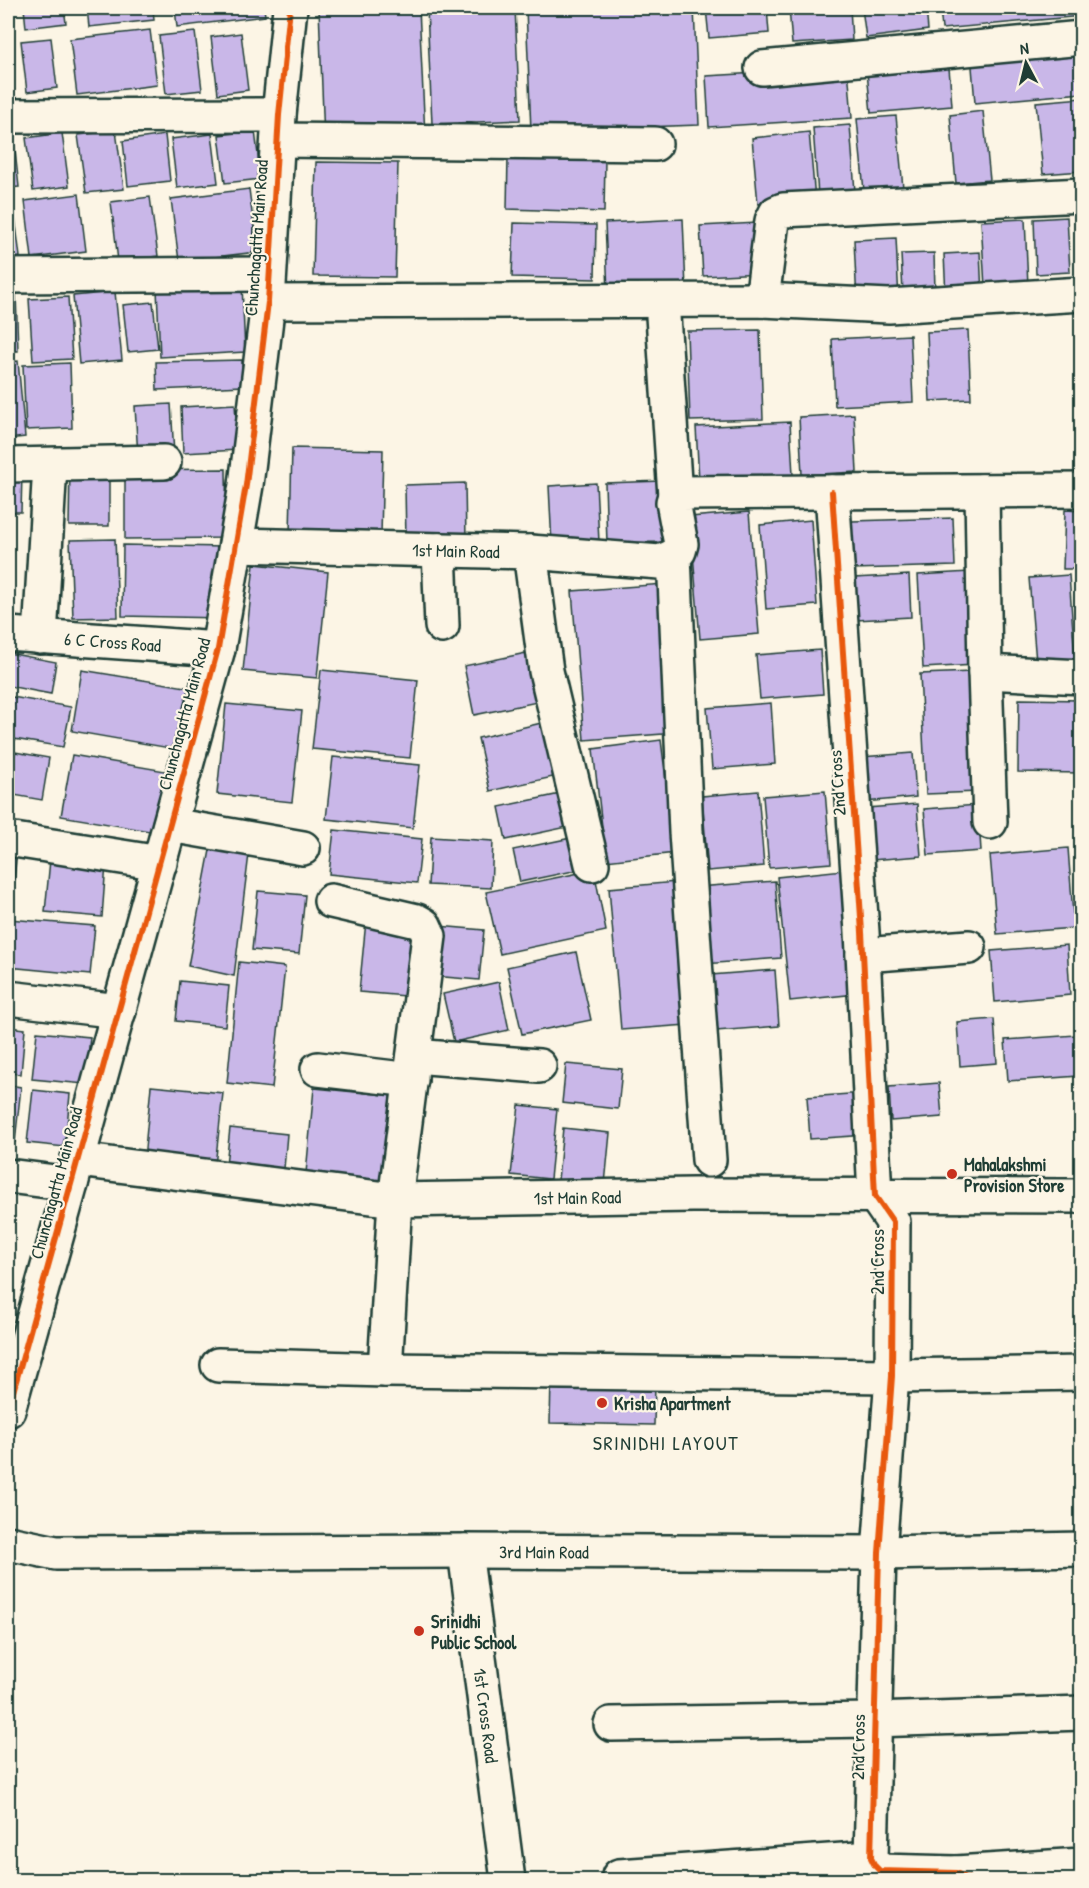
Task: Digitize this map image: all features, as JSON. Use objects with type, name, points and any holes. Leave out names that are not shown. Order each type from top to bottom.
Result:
[{"type":"street","name":"Chunchagatta Main Road","points":[[8,1408],[218,649],[246,485],[268,288],[278,128],[290,8]]},
{"type":"street","points":[[762,68],[1082,38]]},
{"type":"street","points":[[8,116],[655,144]]},
{"type":"street","points":[[762,300],[772,220],[776,213],[783,210],[1082,195]]},
{"type":"street","points":[[8,276],[268,288],[662,301],[762,300],[889,306],[1082,294]]},
{"type":"street","points":[[662,301],[675,496],[673,502],[681,544],[674,556],[686,832],[709,1160]]},
{"type":"street","points":[[8,465],[164,462]]},
{"type":"street","points":[[40,637],[50,465]]},
{"type":"street","points":[[675,496],[681,494],[1082,490]]},
{"type":"street","points":[[982,491],[990,822]]},
{"type":"street","name":"2nd Cross","points":[[832,492],[863,955],[875,1196],[893,1222],[892,1376],[879,1553],[871,1858]]},
{"type":"street","name":"1st Main Road","points":[[236,545],[530,552],[660,562],[674,556]]},
{"type":"street","points":[[439,550],[442,626]]},
{"type":"street","points":[[530,552],[546,672],[592,864]]},
{"type":"street","name":"6 C Cross Road","points":[[8,634],[218,649]]},
{"type":"street","points":[[985,672],[1082,677]]},
{"type":"street","points":[[170,825],[303,848]]},
{"type":"street","points":[[8,839],[160,864]]},
{"type":"street","points":[[331,901],[417,921],[424,925],[429,936],[395,1200],[385,1370]]},
{"type":"street","points":[[863,955],[969,947]]},
{"type":"street","points":[[8,998],[119,1011]]},
{"type":"street","points":[[318,1069],[539,1066]]},
{"type":"street","name":"1st Main Road","points":[[8,1176],[75,1172],[395,1200],[693,1195],[1082,1197]]},
{"type":"street","points":[[218,1365],[385,1370],[892,1376],[1082,1373]]},
{"type":"street","name":"3rd Main Road","points":[[8,1543],[56,1553],[465,1551],[879,1553],[1082,1549]]},
{"type":"street","name":"1st Cross Road","points":[[465,1551],[508,1881]]},
{"type":"street","points":[[611,1724],[873,1720],[1082,1713]]},
{"type":"street","points":[[619,1876],[871,1858],[880,1871],[963,1877],[1082,1865]]},
{"type":"building","points":[[8,8],[12,8],[14,25],[8,26]]},
{"type":"building","points":[[24,8],[64,8],[66,23],[26,28]]},
{"type":"building","points":[[87,8],[153,8],[154,20],[89,27]]},
{"type":"building","points":[[175,8],[264,8],[265,16],[177,27]]},
{"type":"building","points":[[319,8],[419,8],[425,136],[324,140]]},
{"type":"building","points":[[427,8],[515,8],[520,120],[432,124]]},
{"type":"building","points":[[526,8],[694,8],[699,125],[531,131]]},
{"type":"building","points":[[706,8],[767,8],[769,33],[709,38]]},
{"type":"building","points":[[789,8],[850,8],[852,40],[792,44]]},
{"type":"building","points":[[862,8],[926,8],[928,30],[866,38]]},
{"type":"building","points":[[940,8],[1082,8],[1082,16],[942,29]]},
{"type":"building","points":[[150,30],[157,85],[77,95],[70,39]]},
{"type":"building","points":[[195,32],[202,90],[166,94],[159,36]]},
{"type":"building","points":[[241,33],[248,90],[218,94],[211,37]]},
{"type":"building","points":[[51,38],[57,88],[27,92],[21,41]]},
{"type":"building","points":[[1078,46],[1082,93],[975,103],[971,55]]},
{"type":"building","points":[[948,55],[952,106],[871,113],[866,62]]},
{"type":"building","points":[[848,68],[852,118],[709,127],[706,76]]},
{"type":"building","points":[[1082,98],[1082,171],[1043,174],[1036,102]]},
{"type":"building","points":[[983,111],[990,180],[956,183],[950,115]]},
{"type":"building","points":[[896,116],[903,188],[864,191],[857,119]]},
{"type":"building","points":[[850,125],[855,192],[818,195],[813,128]]},
{"type":"building","points":[[116,131],[124,189],[86,193],[78,135]]},
{"type":"building","points":[[255,131],[261,179],[225,183],[219,135]]},
{"type":"building","points":[[809,132],[815,199],[758,204],[752,138]]},
{"type":"building","points":[[8,133],[13,133],[19,187],[8,188]]},
{"type":"building","points":[[62,133],[69,186],[33,191],[26,138]]},
{"type":"building","points":[[212,134],[218,183],[177,188],[171,139]]},
{"type":"building","points":[[165,135],[170,181],[128,186],[123,141]]},
{"type":"building","points":[[508,157],[605,159],[604,212],[507,209]]},
{"type":"building","points":[[316,162],[398,163],[395,277],[313,276]]},
{"type":"building","points":[[249,189],[257,252],[179,261],[171,199]]},
{"type":"building","points":[[12,193],[20,257],[8,259],[8,194]]},
{"type":"building","points":[[79,194],[86,251],[32,258],[25,201]]},
{"type":"building","points":[[150,197],[158,256],[118,261],[111,202]]},
{"type":"building","points":[[1075,207],[1082,207],[1082,280],[1081,280]]},
{"type":"building","points":[[1067,217],[1070,272],[1036,274],[1034,219]]},
{"type":"building","points":[[683,219],[686,289],[608,292],[605,223]]},
{"type":"building","points":[[1025,219],[1028,286],[985,287],[981,221]]},
{"type":"building","points":[[514,223],[596,225],[595,279],[512,277]]},
{"type":"building","points":[[758,223],[761,273],[703,276],[700,226]]},
{"type":"building","points":[[896,238],[899,301],[857,303],[854,240]]},
{"type":"building","points":[[980,252],[982,295],[946,296],[944,254]]},
{"type":"building","points":[[934,253],[935,292],[903,293],[901,254]]},
{"type":"building","points":[[242,285],[245,352],[160,357],[157,289]]},
{"type":"building","points":[[115,292],[122,360],[79,364],[73,296]]},
{"type":"building","points":[[8,293],[16,293],[18,351],[8,351]]},
{"type":"building","points":[[68,297],[72,359],[33,361],[29,299]]},
{"type":"building","points":[[153,302],[158,349],[128,352],[123,305]]},
{"type":"building","points":[[760,330],[763,419],[690,421],[687,331]]},
{"type":"building","points":[[968,330],[971,399],[930,401],[927,332]]},
{"type":"building","points":[[910,335],[913,402],[835,406],[832,339]]},
{"type":"building","points":[[242,360],[243,386],[157,390],[156,362]]},
{"type":"building","points":[[18,361],[25,437],[8,439],[8,362]]},
{"type":"building","points":[[70,363],[72,428],[26,430],[23,365]]},
{"type":"building","points":[[171,404],[174,455],[138,457],[135,406]]},
{"type":"building","points":[[235,404],[238,450],[183,453],[181,407]]},
{"type":"building","points":[[854,414],[857,472],[802,475],[799,417]]},
{"type":"building","points":[[790,422],[793,475],[699,480],[696,427]]},
{"type":"building","points":[[292,448],[383,450],[381,536],[290,534]]},
{"type":"building","points":[[70,467],[109,467],[109,526],[69,526]]},
{"type":"building","points":[[226,469],[227,538],[125,539],[125,470]]},
{"type":"building","points":[[8,473],[22,473],[21,512],[8,512]]},
{"type":"building","points":[[662,481],[664,542],[607,543],[605,483]]},
{"type":"building","points":[[465,483],[466,541],[406,542],[405,485]]},
{"type":"building","points":[[596,483],[599,542],[552,545],[549,486]]},
{"type":"building","points":[[1065,510],[1082,511],[1082,569],[1063,569]]},
{"type":"building","points":[[749,512],[759,634],[700,639],[690,517]]},
{"type":"building","points":[[953,518],[955,566],[853,569],[852,521]]},
{"type":"building","points":[[811,520],[817,605],[766,609],[760,525]]},
{"type":"building","points":[[115,539],[118,617],[73,618],[70,540]]},
{"type":"building","points":[[123,545],[224,547],[222,618],[122,616]]},
{"type":"building","points":[[254,564],[328,572],[317,678],[243,671]]},
{"type":"building","points":[[970,572],[975,665],[923,668],[918,575]]},
{"type":"building","points":[[909,575],[911,617],[856,620],[854,578]]},
{"type":"building","points":[[1069,575],[1075,659],[1036,662],[1029,578]]},
{"type":"building","points":[[664,584],[676,733],[584,740],[572,591]]},
{"type":"building","points":[[820,650],[823,694],[760,699],[756,655]]},
{"type":"building","points":[[531,652],[542,701],[474,715],[464,666]]},
{"type":"building","points":[[8,653],[56,662],[51,694],[8,686]]},
{"type":"building","points":[[82,670],[192,688],[181,750],[72,731]]},
{"type":"building","points":[[321,670],[418,680],[410,758],[312,749]]},
{"type":"building","points":[[972,672],[978,792],[926,794],[920,674]]},
{"type":"building","points":[[12,697],[71,707],[63,747],[8,738]]},
{"type":"building","points":[[1019,699],[1082,700],[1082,773],[1018,772]]},
{"type":"building","points":[[771,703],[775,764],[712,769],[707,708]]},
{"type":"building","points":[[226,704],[302,711],[292,802],[217,794]]},
{"type":"building","points":[[550,721],[562,775],[490,791],[478,738]]},
{"type":"building","points":[[661,740],[675,853],[606,861],[593,749]]},
{"type":"building","points":[[15,752],[49,758],[42,800],[8,794]]},
{"type":"building","points":[[913,753],[916,797],[865,802],[861,757]]},
{"type":"building","points":[[72,755],[171,772],[161,833],[61,816]]},
{"type":"building","points":[[333,757],[420,765],[413,828],[326,819]]},
{"type":"building","points":[[758,791],[764,866],[708,871],[702,796]]},
{"type":"building","points":[[825,791],[831,863],[769,868],[763,796]]},
{"type":"building","points":[[565,793],[572,826],[506,840],[499,807]]},
{"type":"building","points":[[917,804],[921,856],[871,860],[867,808]]},
{"type":"building","points":[[978,805],[981,851],[928,855],[924,809]]},
{"type":"building","points":[[334,830],[422,839],[417,883],[329,874]]},
{"type":"building","points":[[431,837],[493,841],[491,888],[428,885]]},
{"type":"building","points":[[576,837],[583,869],[520,882],[513,850]]},
{"type":"building","points":[[1068,848],[1074,928],[997,934],[990,855]]},
{"type":"building","points":[[8,849],[17,850],[11,910],[8,910]]},
{"type":"building","points":[[210,850],[249,854],[234,976],[188,966]]},
{"type":"building","points":[[50,860],[106,864],[102,917],[45,912]]},
{"type":"building","points":[[594,870],[606,931],[500,954],[486,892]]},
{"type":"building","points":[[843,870],[856,994],[790,1001],[777,877]]},
{"type":"building","points":[[775,881],[781,958],[704,964],[698,887]]},
{"type":"building","points":[[676,882],[687,1025],[621,1030],[609,888]]},
{"type":"building","points":[[258,891],[305,895],[299,954],[252,950]]},
{"type":"building","points":[[8,919],[95,926],[90,975],[8,967]]},
{"type":"building","points":[[366,921],[413,926],[406,996],[359,992]]},
{"type":"building","points":[[438,926],[484,930],[479,980],[433,976]]},
{"type":"building","points":[[1067,945],[1070,995],[995,1002],[991,951]]},
{"type":"building","points":[[576,952],[591,1020],[522,1034],[507,967]]},
{"type":"building","points":[[239,962],[285,967],[272,1088],[227,1083]]},
{"type":"building","points":[[775,970],[779,1026],[703,1032],[698,976]]},
{"type":"building","points":[[180,981],[229,986],[225,1026],[176,1021]]},
{"type":"building","points":[[499,982],[509,1030],[454,1042],[443,994]]},
{"type":"building","points":[[994,1019],[997,1063],[960,1066],[957,1022]]},
{"type":"building","points":[[8,1027],[25,1029],[21,1074],[8,1073]]},
{"type":"building","points":[[37,1032],[90,1037],[85,1084],[32,1079]]},
{"type":"building","points":[[1076,1035],[1079,1076],[1008,1081],[1005,1040]]},
{"type":"building","points":[[566,1064],[622,1069],[618,1109],[562,1103]]},
{"type":"building","points":[[939,1083],[942,1117],[891,1121],[889,1087]]},
{"type":"building","points":[[8,1085],[21,1087],[15,1142],[8,1141]]},
{"type":"building","points":[[151,1086],[223,1093],[215,1166],[144,1159]]},
{"type":"building","points":[[314,1088],[396,1096],[387,1181],[306,1173]]},
{"type":"building","points":[[33,1090],[70,1094],[65,1147],[27,1143]]},
{"type":"building","points":[[864,1093],[867,1135],[810,1139],[807,1097]]},
{"type":"building","points":[[519,1105],[557,1109],[550,1179],[511,1175]]},
{"type":"building","points":[[230,1128],[287,1134],[283,1180],[225,1174]]},
{"type":"building","points":[[563,1128],[610,1133],[605,1184],[558,1180]]},
{"type":"building","name":"Krisha Apartment","points":[[551,1380],[655,1383],[654,1425],[550,1423]]},
{"type":"cycle path","points":[[8,1410],[218,649],[246,485],[268,302],[279,115],[290,8]]},
{"type":"cycle path","points":[[832,492],[862,932],[875,1196],[893,1222],[892,1376],[879,1553],[871,1858],[880,1871],[956,1873],[970,1880]]},
{"type":"place","name":"Mahalakshmi Provision Store","points":[[952,1174]]},
{"type":"place","name":"Krisha Apartment","points":[[602,1403]]},
{"type":"place","name":"Srinidhi Public School","points":[[419,1631]]},
{"type":"district","name":"SRINIDHI LAYOUT","points":[[666,1442]]}]
